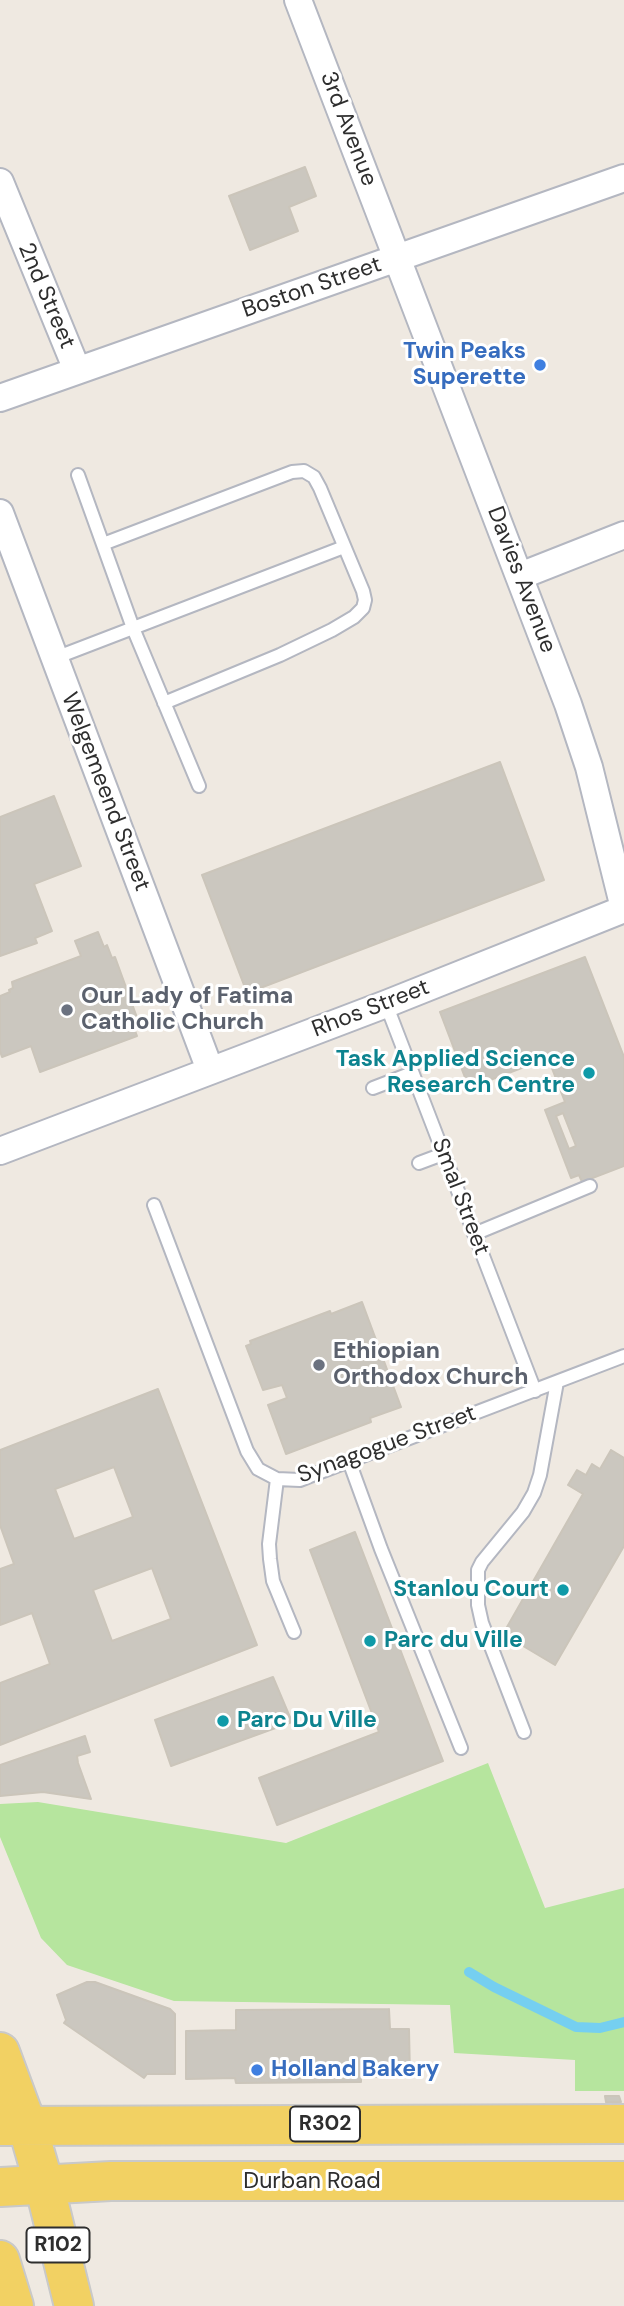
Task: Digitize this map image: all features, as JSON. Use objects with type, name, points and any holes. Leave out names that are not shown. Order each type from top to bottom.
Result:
[{"type":"main road","name":"R102","points":[[0,2052],[13,2125],[44,2184],[74,2306]]},
{"type":"main road","name":"R302","points":[[13,2125],[624,2124]]},
{"type":"main road","name":"Durban Road","points":[[0,2187],[111,2182],[624,2181]]},
{"type":"main road","name":"R102","points":[[0,2260],[14,2306]]},
{"type":"street","name":"3rd Avenue","points":[[298,0],[397,258]]},
{"type":"street","name":"Boston Street","points":[[0,398],[624,178]]},
{"type":"street","name":"2nd Street","points":[[0,182],[77,370]]},
{"type":"street","name":"Davies Avenue","points":[[397,258],[568,704],[589,767],[624,909]]},
{"type":"street","name":"Welgemeend Street","points":[[0,513],[210,1070]]},
{"type":"street","points":[[520,576],[624,535]]},
{"type":"street","name":"Rhos Street","points":[[0,1150],[386,1004],[624,909]]},
{"type":"lane","points":[[103,544],[301,470],[310,474],[320,488],[365,600],[363,608],[354,617],[280,655],[164,703]]},
{"type":"lane","points":[[78,475],[133,628],[199,786]]},
{"type":"lane","points":[[55,658],[344,547]]},
{"type":"lane","name":"Smal Street","points":[[386,1004],[535,1391]]},
{"type":"lane","points":[[373,1088],[412,1073]]},
{"type":"lane","points":[[419,1163],[443,1154]]},
{"type":"lane","points":[[474,1234],[590,1186]]},
{"type":"lane","name":"Synagogue Street","points":[[154,1205],[247,1451],[258,1469],[277,1479],[300,1480],[624,1356]]},
{"type":"lane","points":[[524,1732],[482,1623],[478,1605],[478,1570],[523,1512],[534,1493],[540,1475],[557,1382]]},
{"type":"lane","points":[[349,1461],[381,1549],[461,1748]]},
{"type":"lane","points":[[277,1479],[269,1544],[270,1559],[273,1581],[294,1632]]},
{"type":"green space","points":[[488,1763],[545,1908],[624,1888],[624,2091],[575,2091],[575,2060],[454,2053],[450,2005],[174,2001],[67,1965],[41,1938],[0,1837],[0,1804],[38,1802],[286,1843]]},
{"type":"building","points":[[305,167],[316,196],[289,207],[298,231],[250,250],[229,196]]},
{"type":"building","points":[[500,762],[544,880],[247,993],[202,875]]},
{"type":"building","points":[[54,796],[81,866],[34,884],[52,931],[35,938],[37,943],[0,956],[0,817]]},
{"type":"building","name":"Our Lady of Fatima Catholic Church","points":[[98,932],[104,947],[107,945],[112,958],[115,957],[139,1023],[133,1025],[137,1036],[40,1072],[31,1046],[2,1057],[0,996],[10,992],[13,988],[12,982],[81,956],[75,941]]},
{"type":"building","name":"Task Applied Science Research Centre","points":[[585,957],[624,1057],[624,1166],[582,1182],[579,1175],[571,1178],[545,1110],[565,1102],[548,1058],[469,1088],[440,1012]],"holes":[[[563,1113],[576,1146],[569,1149],[556,1116]]]},
{"type":"building","name":"Ethiopian Orthodox Church","points":[[362,1302],[401,1407],[370,1418],[371,1422],[286,1454],[268,1405],[287,1398],[282,1385],[263,1390],[246,1346],[251,1344],[250,1341]]},
{"type":"building","points":[[158,1389],[257,1645],[0,1745],[0,1683],[50,1664],[32,1613],[0,1625],[0,1569],[14,1564],[0,1525],[0,1450]],"holes":[[[114,1467],[133,1517],[74,1539],[55,1489]],[[152,1568],[171,1619],[112,1641],[93,1590]]]},
{"type":"building","name":"Stanlou Court","points":[[611,1450],[624,1458],[624,1546],[555,1665],[503,1634],[583,1494],[568,1485],[577,1470],[586,1475],[592,1464],[600,1469]]},
{"type":"building","name":"Parc du Ville","points":[[355,1532],[443,1761],[277,1825],[259,1778],[379,1732],[310,1550]]},
{"type":"building","name":"Parc Du Ville","points":[[273,1677],[292,1722],[171,1766],[155,1720]]},
{"type":"building","points":[[85,1736],[90,1752],[77,1756],[91,1799],[43,1792],[0,1796],[0,1765]]},
{"type":"building","points":[[87,1982],[95,1982],[170,2009],[175,2014],[175,2074],[147,2074],[144,2078],[64,2023],[66,2020],[57,1995]]},
{"type":"building","points":[[389,2009],[390,2029],[409,2029],[410,2077],[361,2077],[361,2082],[236,2083],[235,2078],[186,2079],[186,2031],[236,2030],[236,2010]]},
{"type":"building","points":[[605,2096],[619,2096],[621,2102],[606,2102]]},
{"type":"waterway","points":[[469,1972],[576,2027],[600,2028],[624,2022]]},
{"type":"place","name":"Twin Peaks Superette","points":[[540,365]]},
{"type":"place","name":"Our Lady of Fatima Catholic Church","points":[[67,1010]]},
{"type":"place","name":"Task Applied Science Research Centre","points":[[589,1073]]},
{"type":"place","name":"Ethiopian Orthodox Church","points":[[319,1365]]},
{"type":"place","name":"Stanlou Court","points":[[563,1590]]},
{"type":"place","name":"Parc du Ville","points":[[370,1641]]},
{"type":"place","name":"Parc Du Ville","points":[[223,1721]]},
{"type":"place","name":"Holland Bakery","points":[[257,2070]]}]
